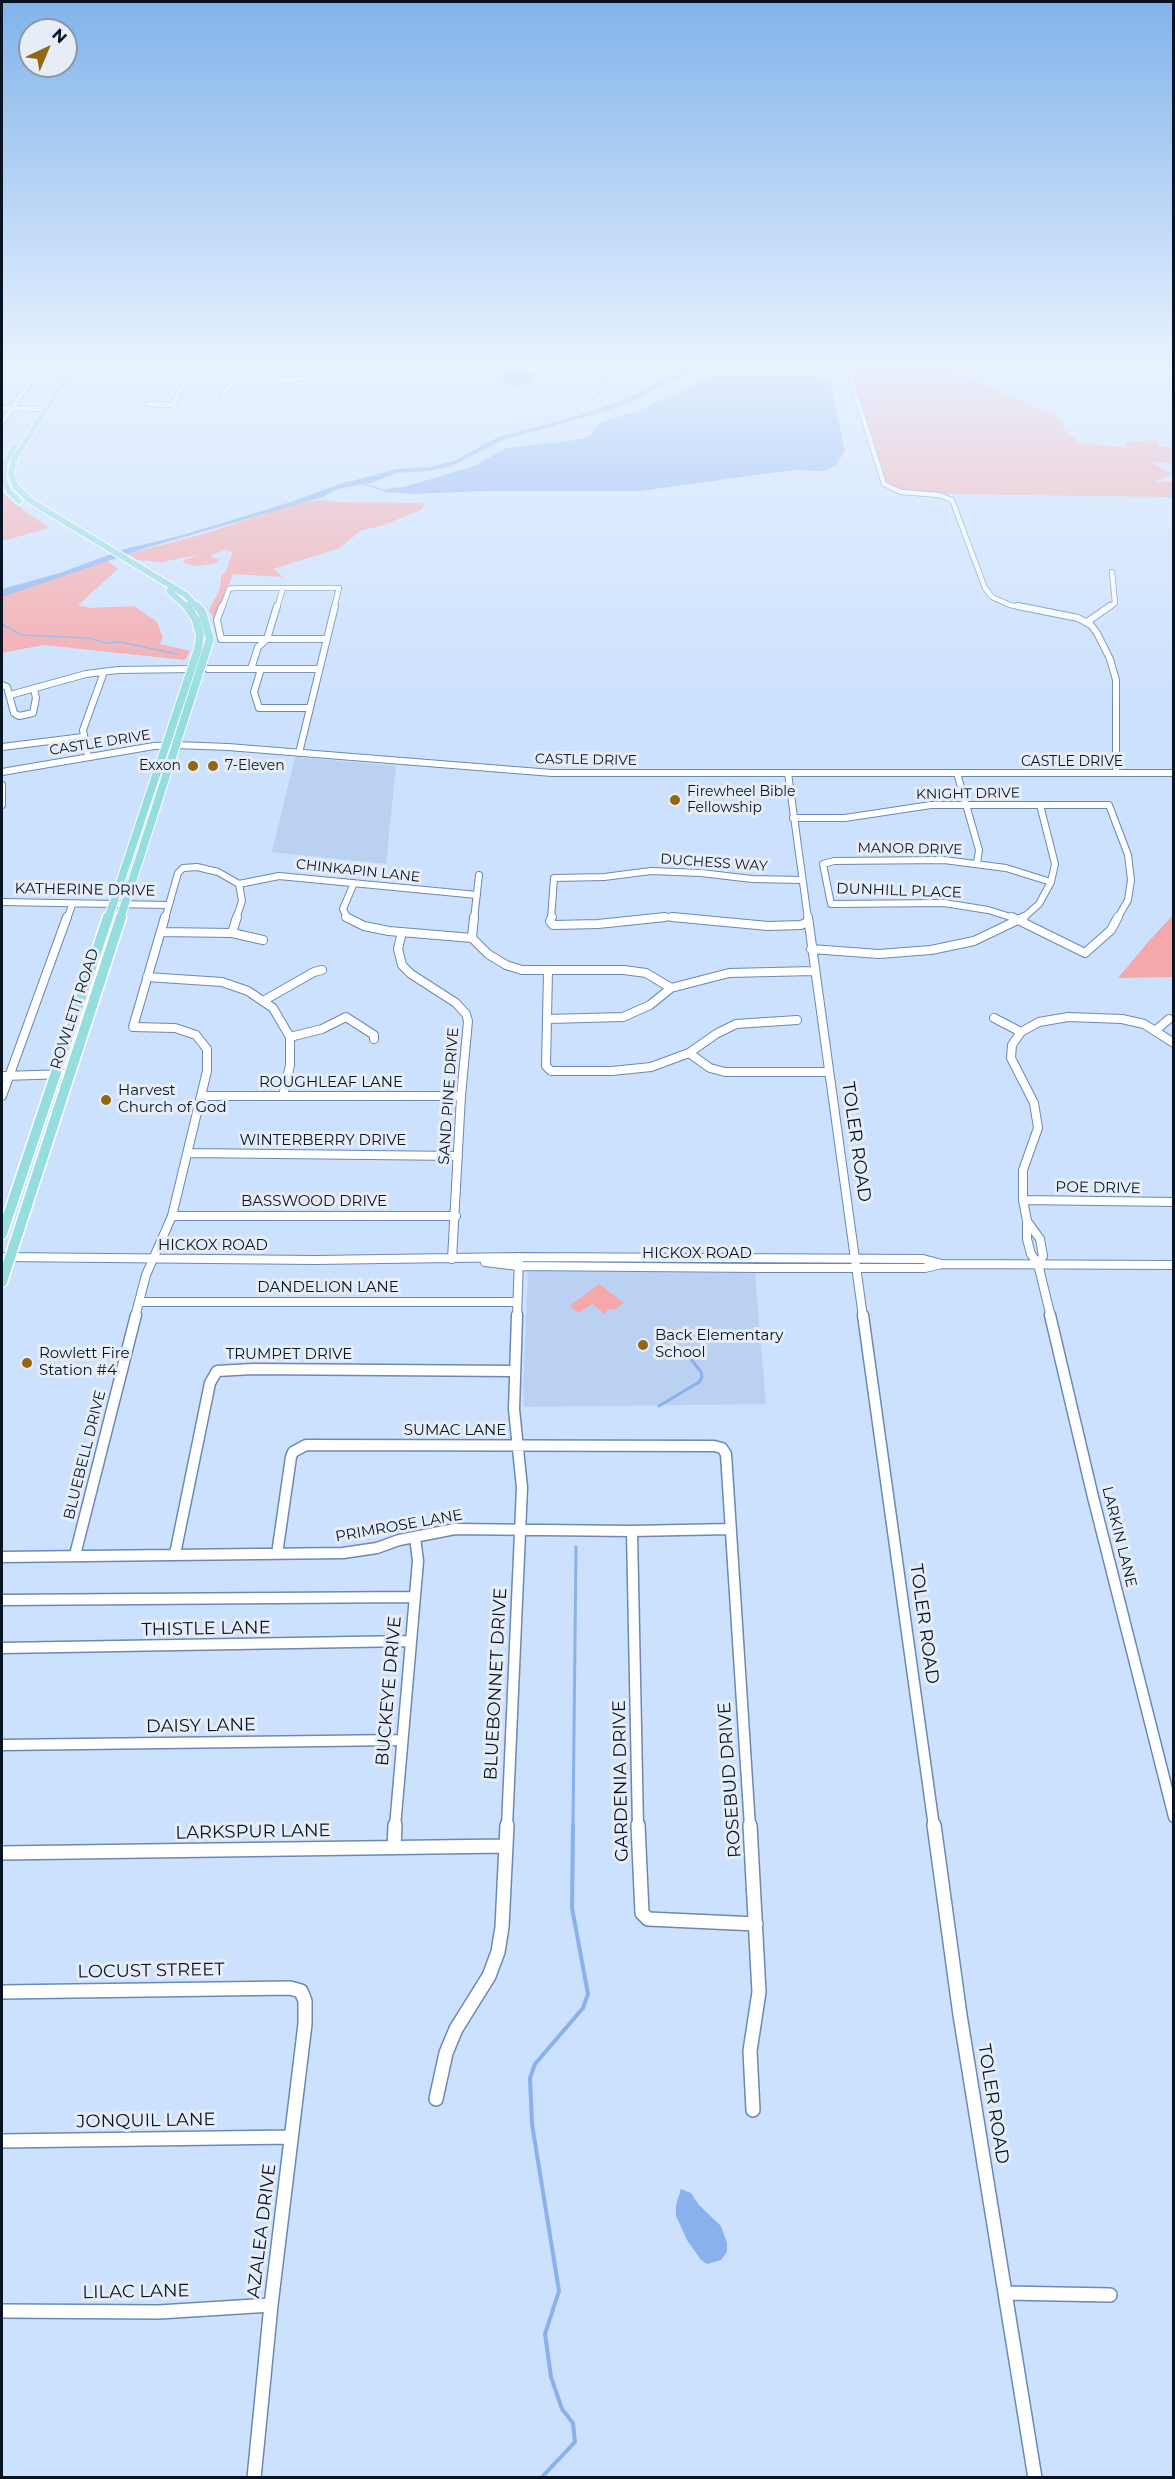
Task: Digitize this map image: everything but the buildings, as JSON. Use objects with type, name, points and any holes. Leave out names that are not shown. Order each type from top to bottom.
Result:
[{"type":"main road","points":[[4,480],[5,484],[19,496],[136,568],[186,595],[202,612],[210,639],[205,669],[171,746]]},
{"type":"main road","points":[[13,480],[19,496]]},
{"type":"main road","points":[[136,568],[176,596],[193,615],[200,636],[171,746]]},
{"type":"main road","points":[[192,669],[197,672],[195,689]]},
{"type":"main road","name":"ROWLETT ROAD","points":[[2,1234],[134,839],[171,746]]},
{"type":"main road","name":"ROWLETT ROAD","points":[[2,1282],[4,1259],[125,905],[146,839],[171,746]]},
{"type":"main road","points":[[134,839],[146,839]]},
{"type":"street","points":[[883,480],[884,484],[901,492],[939,495],[952,500],[985,588],[992,597],[1010,605],[1065,615],[1087,622],[1095,629],[1103,643],[1116,680],[1116,773]]},
{"type":"street","points":[[1087,622],[1115,603],[1112,572]]},
{"type":"street","points":[[251,669],[258,647],[267,639],[283,588]]},
{"type":"street","points":[[299,753],[339,588],[229,589],[218,620],[221,639],[325,639]]},
{"type":"street","points":[[10,695],[72,677],[104,672],[192,669]]},
{"type":"street","points":[[205,669],[319,669]]},
{"type":"street","points":[[261,669],[254,692],[259,708],[310,708]]},
{"type":"street","points":[[88,757],[82,737],[84,723],[104,672]]},
{"type":"street","points":[[3,685],[10,695],[16,716],[24,716],[34,711],[34,689]]},
{"type":"street","points":[[2,747],[82,737]]},
{"type":"street","name":"CASTLE DRIVE","points":[[2,772],[171,746],[228,747],[552,773],[1173,773]]},
{"type":"street","name":"TOLER ROAD","points":[[788,773],[854,1263],[960,2015],[1035,2478]]},
{"type":"street","points":[[957,773],[979,849],[977,862]]},
{"type":"street","points":[[2,786],[2,805]]},
{"type":"street","points":[[811,949],[879,954],[930,950],[974,941],[1021,920],[1039,904],[1051,882],[1055,864],[1040,805]]},
{"type":"street","name":"KNIGHT DRIVE","points":[[793,818],[844,818],[909,806],[1109,805],[1128,855],[1131,880],[1128,900],[1111,930],[1085,953]]},
{"type":"street","name":"MANOR DRIVE","points":[[826,883],[823,871],[826,861],[936,859],[977,862],[1051,882]]},
{"type":"street","points":[[232,933],[242,901],[239,884],[218,872],[197,867],[183,868],[178,873],[147,977],[222,982],[248,992],[263,1001],[279,1016],[290,1037],[290,1065],[283,1096]]},
{"type":"street","name":"DUCHESS WAY","points":[[551,924],[554,878],[604,877],[651,871],[701,873],[752,879],[802,880]]},
{"type":"street","points":[[472,938],[479,875]]},
{"type":"street","name":"CHINKAPIN LANE","points":[[239,884],[273,876],[477,895]]},
{"type":"street","points":[[354,883],[343,909],[345,916],[364,926],[402,933],[472,938],[483,951],[506,965],[522,970],[636,971],[653,976],[671,988]]},
{"type":"street","name":"DUNHILL PLACE","points":[[826,883],[831,904],[955,904],[988,910],[1021,920],[1085,953]]},
{"type":"street","name":"KATHERINE DRIVE","points":[[2,902],[169,905]]},
{"type":"street","points":[[2,1096],[5,1076],[72,905]]},
{"type":"street","points":[[551,924],[598,924],[668,917],[768,926],[801,926],[807,922]]},
{"type":"street","points":[[162,932],[232,933],[263,940]]},
{"type":"street","name":"SAND PINE DRIVE","points":[[402,933],[398,949],[402,965],[411,974],[450,998],[466,1014],[468,1030],[461,1096],[452,1259]]},
{"type":"street","points":[[263,1001],[314,972],[322,970]]},
{"type":"street","points":[[548,971],[546,1066],[548,1070],[633,1070],[689,1053],[716,1034],[736,1024],[797,1020]]},
{"type":"street","points":[[547,1019],[623,1017],[650,1005],[671,988],[706,977],[735,972],[814,971]]},
{"type":"street","name":"BLUEBELL DRIVE","points":[[75,1555],[152,1259],[172,1216],[208,1063],[207,1049],[196,1035],[175,1028],[133,1027],[147,977]]},
{"type":"street","points":[[290,1037],[322,1029],[346,1017],[374,1035],[374,1039]]},
{"type":"street","points":[[994,1018],[1021,1032],[1039,1022],[1068,1017],[1122,1019],[1144,1024],[1173,1043]]},
{"type":"street","points":[[1156,1030],[1170,1019]]},
{"type":"street","name":"LARKIN LANE","points":[[1021,1032],[1012,1045],[1011,1058],[1034,1103],[1038,1128],[1023,1170],[1023,1200],[1027,1221],[1040,1239],[1043,1256],[1038,1264],[1093,1497],[1173,1817]]},
{"type":"street","points":[[689,1053],[710,1068],[731,1073],[828,1072]]},
{"type":"street","points":[[5,1076],[69,1074]]},
{"type":"street","name":"ROUGHLEAF LANE","points":[[201,1096],[461,1096]]},
{"type":"street","name":"WINTERBERRY DRIVE","points":[[188,1154],[458,1156]]},
{"type":"street","name":"POE DRIVE","points":[[1023,1200],[1173,1202]]},
{"type":"street","name":"BASSWOOD DRIVE","points":[[172,1216],[456,1216]]},
{"type":"street","points":[[601,1266],[608,1260],[666,1260],[671,1258]]},
{"type":"street","name":"HICKOX ROAD","points":[[519,1261],[671,1258],[688,1263]]},
{"type":"street","name":"HICKOX ROAD","points":[[4,1259],[452,1259],[601,1266],[688,1263],[854,1263],[925,1268],[942,1264],[1173,1265]]},
{"type":"street","name":"BLUEBONNET DRIVE","points":[[436,2099],[446,2053],[456,2029],[489,1976],[498,1952],[502,1927],[521,1528],[519,1446],[514,1409],[519,1261]]},
{"type":"street","name":"DANDELION LANE","points":[[140,1302],[517,1302]]},
{"type":"street","name":"TRUMPET DRIVE","points":[[175,1554],[210,1383],[217,1371],[243,1369],[514,1371]]},
{"type":"street","name":"SUMAC LANE","points":[[277,1554],[291,1457],[298,1448],[306,1446],[714,1446],[722,1448]]},
{"type":"street","name":"ROSEBUD DRIVE","points":[[722,1448],[726,1454],[756,1924],[759,1992],[750,2051],[753,2110]]},
{"type":"street","name":"PRIMROSE LANE","points":[[2,1557],[343,1553],[377,1548],[455,1529],[632,1531],[730,1529]]},
{"type":"street","name":"GARDENIA DRIVE","points":[[632,1531],[639,1878],[642,1913],[648,1919],[660,1921],[756,1924]]},
{"type":"street","name":"BUCKEYE DRIVE","points":[[394,1848],[400,1740],[418,1550],[415,1537]]},
{"type":"street","points":[[2,1600],[414,1598]]},
{"type":"street","name":"THISTLE LANE","points":[[2,1648],[410,1641]]},
{"type":"street","name":"DAISY LANE","points":[[2,1745],[400,1740]]},
{"type":"street","name":"LARKSPUR LANE","points":[[2,1853],[505,1846]]},
{"type":"street","name":"LOCUST STREET","points":[[2,1992],[290,1988],[301,1991]]},
{"type":"street","name":"AZALEA DRIVE","points":[[254,2478],[271,2306],[305,2024],[305,2001],[301,1991]]},
{"type":"street","name":"JONQUIL LANE","points":[[2,2141],[291,2137]]},
{"type":"street","points":[[1006,2293],[1110,2295]]},
{"type":"street","name":"LILAC LANE","points":[[2,2311],[159,2312],[271,2306]]},
{"type":"shaded area","points":[[884,480],[1159,480],[1153,482],[1173,481],[1173,497],[940,494],[902,491]]},
{"type":"shaded area","points":[[2,492],[15,504],[49,528],[2,541]]},
{"type":"shaded area","points":[[319,500],[421,503],[425,505],[421,510],[384,525],[360,531],[340,548],[273,569],[283,577],[233,574],[214,619],[209,610],[219,591],[222,574],[225,573],[233,552],[225,550],[211,555],[212,558],[220,559],[216,563],[198,566],[182,561],[201,554],[162,562],[138,560],[128,554],[203,534],[295,504]]},
{"type":"shaded area","points":[[107,560],[118,569],[78,605],[91,608],[134,606],[157,622],[163,637],[160,644],[190,651],[185,660],[43,645],[2,653],[2,593]]},
{"type":"shaded area","points":[[295,757],[396,766],[386,864],[272,852]]},
{"type":"shaded area","points":[[1173,915],[1173,977],[1118,978],[1149,941]]},
{"type":"shaded area","name":"Back Elementary School","points":[[530,1271],[755,1273],[766,1404],[524,1407],[523,1386],[528,1273]]},
{"type":"shaded area","points":[[599,1284],[624,1303],[616,1309],[609,1309],[605,1314],[592,1304],[579,1313],[570,1306]]},
{"type":"water","points":[[356,480],[380,480],[340,488],[320,498],[149,547],[2,597],[2,589],[60,573],[125,549],[183,535],[288,503]]},
{"type":"water","points":[[428,480],[722,480],[640,491],[485,491],[413,494],[385,492],[391,488],[404,487]]},
{"type":"water","points":[[681,2189],[691,2193],[699,2205],[721,2226],[727,2243],[727,2252],[721,2260],[707,2264],[701,2260],[687,2240],[676,2216],[676,2205]]},
{"type":"waterway","points":[[364,484],[386,491]]},
{"type":"waterway","points":[[2,624],[21,635],[89,638],[105,643],[120,642],[177,654]]},
{"type":"waterway","points":[[659,1406],[699,1382],[702,1377],[701,1372],[691,1359]]},
{"type":"waterway","points":[[573,1827],[576,1547]]},
{"type":"waterway","points":[[541,2478],[575,2442],[573,2423],[562,2409],[551,2377],[545,2334],[559,2291],[532,2124],[530,2078],[535,2064],[583,2008],[588,1994],[572,1908],[573,1825]]},
{"type":"place","name":"Exxon","points":[[193,766]]},
{"type":"place","name":"7-Eleven","points":[[213,766]]},
{"type":"place","name":"Firewheel Bible Fellowship","points":[[675,800]]},
{"type":"place","name":"Harvest Church of God","points":[[106,1100]]},
{"type":"place","name":"Back Elementary School","points":[[643,1345]]},
{"type":"place","name":"Rowlett Fire Station #4","points":[[27,1363]]}]
